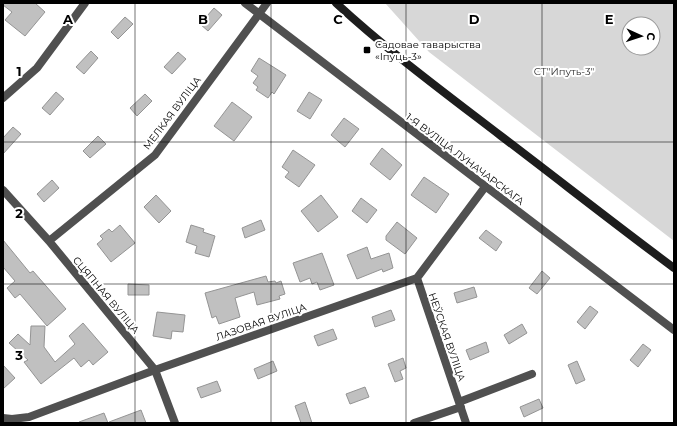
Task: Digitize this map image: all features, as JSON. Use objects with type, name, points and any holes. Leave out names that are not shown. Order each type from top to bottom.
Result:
[{"type":"street","points":[[3,98],[37,68],[85,3]]},
{"type":"street","name":"1-Я ВУЛІЦА ЛУНАЧАРСКАГА","points":[[245,3],[674,330]]},
{"type":"street","name":"МЕЛКАЯ ВУЛІЦА","points":[[49,241],[155,155],[266,3]]},
{"type":"street","points":[[336,3],[376,39],[597,211],[674,268]]},
{"type":"street","points":[[417,278],[485,187]]},
{"type":"street","name":"СЦЯПНАЯ ВУЛІЦА","points":[[3,190],[49,241],[155,370],[175,423]]},
{"type":"street","name":"ЛАЗОВАЯ ВУЛІЦА","points":[[3,418],[12,419],[29,417],[155,370],[417,278]]},
{"type":"street","name":"НЕЎСКАЯ ВУЛІЦА","points":[[417,278],[466,423]]},
{"type":"street","points":[[414,423],[532,374]]},
{"type":"green space","name":"СТ\"Ипуть-3\"","points":[[385,3],[674,3],[674,241],[429,52]]},
{"type":"building","points":[[3,3],[35,3],[45,12],[25,36],[5,20],[12,12],[3,5]]},
{"type":"building","points":[[214,8],[222,15],[208,31],[200,24]]},
{"type":"building","points":[[125,17],[133,24],[118,39],[111,32]]},
{"type":"building","points":[[91,51],[98,58],[84,74],[76,67]]},
{"type":"building","points":[[178,52],[186,59],[172,74],[164,67]]},
{"type":"building","points":[[259,58],[286,75],[274,94],[272,92],[268,98],[256,90],[258,87],[253,83],[258,76],[251,71]]},
{"type":"building","points":[[56,92],[64,99],[50,115],[42,108]]},
{"type":"building","points":[[309,92],[322,100],[310,119],[297,111]]},
{"type":"building","points":[[145,94],[152,101],[137,116],[130,108]]},
{"type":"building","points":[[232,102],[252,117],[234,141],[214,126]]},
{"type":"building","points":[[344,118],[359,129],[345,147],[331,135]]},
{"type":"building","points":[[13,127],[21,134],[3,154],[3,138]]},
{"type":"building","points":[[98,136],[106,144],[90,158],[83,151]]},
{"type":"building","points":[[382,148],[402,165],[390,180],[370,164]]},
{"type":"building","points":[[293,150],[315,165],[299,187],[285,177],[289,172],[282,167]]},
{"type":"building","points":[[424,177],[449,194],[436,213],[411,195]]},
{"type":"building","points":[[52,180],[59,188],[44,202],[37,194]]},
{"type":"building","points":[[156,195],[171,211],[159,223],[144,207]]},
{"type":"building","points":[[321,195],[338,217],[318,232],[301,211]]},
{"type":"building","points":[[361,198],[377,210],[367,223],[352,211]]},
{"type":"building","points":[[261,220],[265,230],[245,238],[242,228]]},
{"type":"building","points":[[397,222],[417,238],[405,254],[386,240],[386,236]]},
{"type":"building","points":[[120,225],[135,243],[111,262],[97,244],[103,239],[100,236],[109,229],[112,232]]},
{"type":"building","points":[[191,225],[204,229],[203,232],[215,236],[209,257],[195,253],[197,246],[186,242]]},
{"type":"building","points":[[486,230],[502,242],[496,251],[479,238]]},
{"type":"building","points":[[3,240],[30,273],[33,271],[66,309],[47,326],[20,294],[15,298],[7,288],[15,281],[3,267]]},
{"type":"building","points":[[367,247],[371,259],[389,253],[393,268],[383,272],[382,269],[357,279],[347,255]]},
{"type":"building","points":[[322,253],[334,285],[320,290],[317,282],[312,284],[310,278],[300,282],[293,263]]},
{"type":"building","points":[[542,271],[550,278],[537,294],[529,288]]},
{"type":"building","points":[[266,276],[268,282],[275,281],[276,283],[281,281],[285,294],[279,296],[280,299],[257,305],[254,292],[235,298],[240,317],[219,324],[216,316],[212,318],[205,293]]},
{"type":"building","points":[[128,284],[149,285],[149,295],[128,295]]},
{"type":"building","points":[[474,287],[477,297],[457,303],[454,293]]},
{"type":"building","points":[[590,306],[598,312],[585,329],[577,322]]},
{"type":"building","points":[[391,310],[395,320],[375,327],[372,317]]},
{"type":"building","points":[[157,312],[185,315],[183,332],[172,331],[171,339],[153,336]]},
{"type":"building","points":[[83,323],[108,352],[93,365],[89,360],[81,367],[74,358],[41,384],[24,362],[28,360],[9,343],[18,334],[30,345],[31,326],[45,326],[44,347],[55,362],[75,344],[69,336]]},
{"type":"building","points":[[522,324],[527,333],[509,344],[504,335]]},
{"type":"building","points":[[333,329],[337,339],[318,346],[314,336]]},
{"type":"building","points":[[486,342],[489,352],[470,360],[466,350]]},
{"type":"building","points":[[643,344],[651,350],[638,367],[630,360]]},
{"type":"building","points":[[403,358],[406,368],[400,371],[403,379],[395,382],[388,364]]},
{"type":"building","points":[[273,361],[277,371],[258,379],[254,369]]},
{"type":"building","points":[[577,361],[585,380],[576,384],[568,365]]},
{"type":"building","points":[[3,365],[15,378],[3,389]]},
{"type":"building","points":[[217,381],[221,391],[201,398],[197,388]]},
{"type":"building","points":[[365,387],[369,397],[350,404],[346,394]]},
{"type":"building","points":[[539,399],[543,408],[524,417],[520,407]]},
{"type":"building","points":[[305,402],[312,423],[301,423],[295,406]]},
{"type":"building","points":[[141,410],[146,423],[109,423],[109,422]]},
{"type":"building","points":[[104,413],[108,423],[79,423],[79,422]]},
{"type":"place","name":"Садовае таварыства «Іпуць-3»","points":[[367,50]]}]
